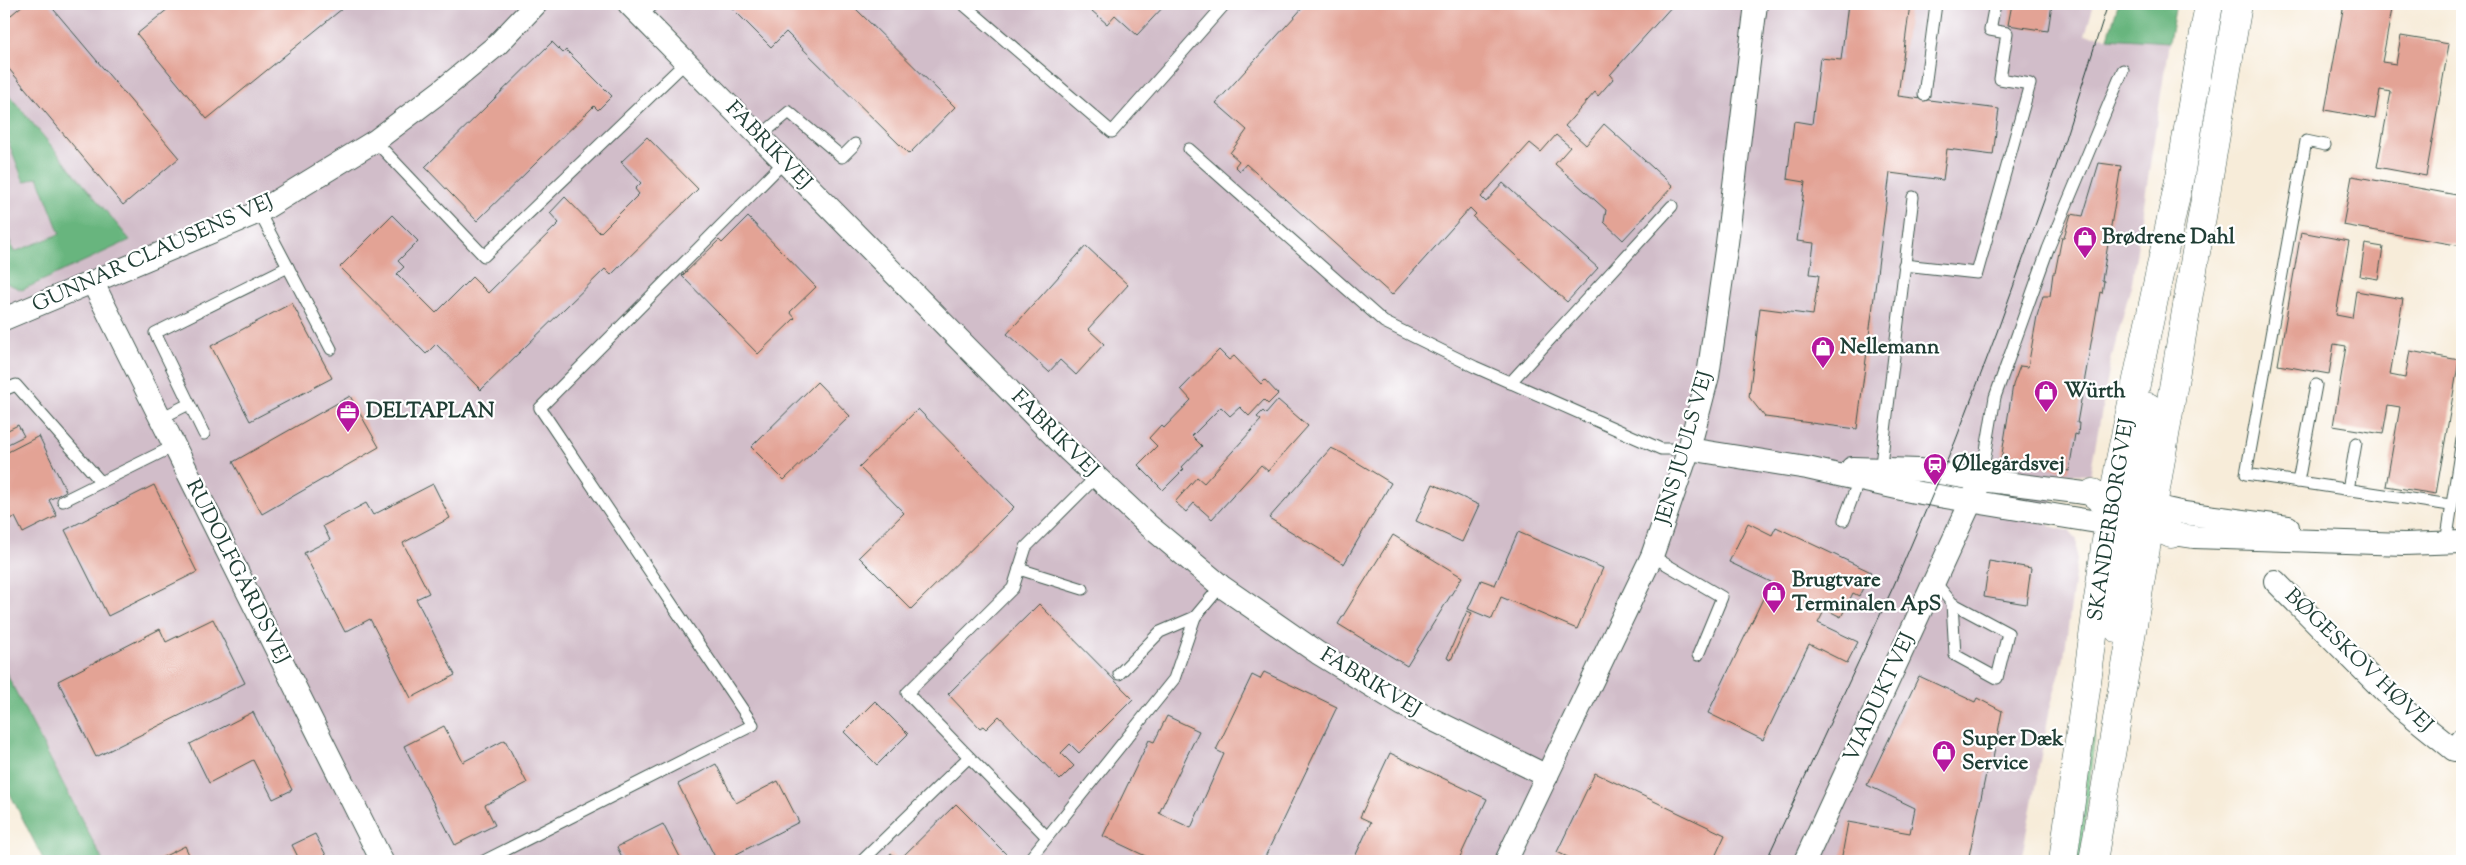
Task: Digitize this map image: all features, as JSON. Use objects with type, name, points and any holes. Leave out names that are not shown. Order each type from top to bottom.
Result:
[{"type":"main road","name":"SKANDERBORGVEJ","points":[[2063,861],[2107,505],[2131,405],[2180,176],[2208,4]]},
{"type":"main road","name":"SKANDERBORGVEJ","points":[[2093,861],[2113,745],[2156,524],[2238,4]]},
{"type":"main road","points":[[2156,524],[2140,514],[2136,502],[2166,239]]},
{"type":"main road","points":[[2107,505],[2123,526],[2125,538],[2120,585],[2113,745]]},
{"type":"street","name":"GUNNAR CLAUSENS VEJ","points":[[9,312],[93,283],[259,212],[375,141],[497,45],[536,4]]},
{"type":"street","name":"JENS JUULS VEJ","points":[[1506,861],[1652,556],[1689,449],[1708,376],[1727,243],[1756,4]]},
{"type":"street","name":"FABRIKVEJ","points":[[642,8],[686,62],[759,137],[1096,476],[1148,525],[1221,586],[1318,653],[1403,705],[1546,776]]},
{"type":"street","name":"RUDOLFGÅRDSVEJ","points":[[93,283],[382,861]]},
{"type":"street","points":[[1689,449],[1807,468],[1871,475],[1971,502],[2107,505]]},
{"type":"street","points":[[1871,475],[1920,470],[2107,505]]},
{"type":"street","name":"VIADUKTVEJ","points":[[1806,861],[1980,480]]},
{"type":"street","points":[[2156,524],[2184,513],[2308,530],[2340,540]]},
{"type":"street","points":[[2156,524],[2194,537],[2340,540],[2404,544],[2454,543]]},
{"type":"street","name":"BØGESKOV HØVEJ","points":[[2275,581],[2397,704],[2454,750],[2462,740]]},
{"type":"lane","points":[[963,4],[1112,132],[1225,4]]},
{"type":"lane","points":[[1924,95],[1936,4]]},
{"type":"lane","points":[[1904,265],[1976,273],[2030,84],[2000,78],[2007,33],[1990,30],[1995,4]]},
{"type":"lane","points":[[375,141],[484,256],[686,62]]},
{"type":"lane","points":[[1980,480],[1995,397],[2048,249],[2123,70]]},
{"type":"lane","points":[[759,137],[789,112],[842,157],[855,144]]},
{"type":"lane","points":[[2325,145],[2306,141],[2246,474],[2450,505]]},
{"type":"lane","points":[[1189,150],[1384,322],[1510,383],[1661,449],[1689,449]]},
{"type":"lane","points":[[484,861],[753,725],[540,408],[784,162]]},
{"type":"lane","points":[[1844,520],[1871,475],[1913,197]]},
{"type":"lane","points":[[1510,383],[1672,206]]},
{"type":"lane","points":[[259,212],[331,349]]},
{"type":"lane","points":[[204,434],[155,333],[288,267]]},
{"type":"lane","points":[[4,390],[16,385],[101,482]]},
{"type":"lane","points":[[2298,482],[2316,385]]},
{"type":"lane","points":[[161,418],[189,404]]},
{"type":"lane","points":[[2454,543],[2450,505],[2462,440]]},
{"type":"lane","points":[[2348,490],[2356,444]]},
{"type":"lane","points":[[63,501],[174,446]]},
{"type":"lane","points":[[1047,837],[907,693],[1013,588],[1026,547],[1096,476]]},
{"type":"lane","points":[[1652,556],[1722,597],[1698,654]]},
{"type":"lane","points":[[1019,569],[1083,589]]},
{"type":"lane","points":[[1934,581],[1952,603],[2008,633],[1997,678],[1955,655],[1952,603]]},
{"type":"lane","points":[[1028,861],[1174,679],[1195,617],[1221,586]]},
{"type":"lane","points":[[1120,674],[1160,632],[1195,617]]},
{"type":"lane","points":[[862,861],[969,758]]},
{"type":"shaded area","points":[[4,4],[2094,4],[2085,35],[2169,42],[2132,282],[2111,360],[2090,475],[2057,473],[2049,526],[2069,531],[2077,540],[2077,559],[2064,658],[2050,708],[2021,861],[103,861],[4,669]]},
{"type":"green space","points":[[2118,4],[2176,4],[2169,42],[2108,38]]},
{"type":"green space","points":[[4,89],[130,240],[22,290],[4,282],[4,226],[14,252],[60,234],[38,177],[24,182],[4,131]]},
{"type":"green space","points":[[4,669],[103,861],[44,861],[4,782]]},
{"type":"green space","points":[[2101,677],[2081,861],[2074,861]]},
{"type":"building","points":[[24,4],[49,4],[179,158],[123,205],[4,63],[4,21]]},
{"type":"building","points":[[174,4],[348,4],[207,119],[137,34]]},
{"type":"building","points":[[728,4],[851,4],[955,107],[909,154],[786,32],[771,47]]},
{"type":"building","points":[[1084,4],[1166,4],[1137,35],[1115,15],[1107,24]]},
{"type":"building","points":[[1306,4],[1674,4],[1610,75],[1613,79],[1598,96],[1595,92],[1565,126],[1586,145],[1604,124],[1673,186],[1623,240],[1604,222],[1606,210],[1555,164],[1570,147],[1556,135],[1541,152],[1530,143],[1481,197],[1486,202],[1503,183],[1598,268],[1567,302],[1473,217],[1476,214],[1470,208],[1392,295],[1246,164],[1240,171],[1235,166],[1239,161],[1230,153],[1247,130],[1216,103]]},
{"type":"building","points":[[1674,4],[1682,4],[1678,8]]},
{"type":"building","points":[[1848,4],[1910,4],[1898,96],[1999,109],[1993,155],[1947,149],[1943,180],[1890,173],[1857,429],[1765,417],[1749,397],[1760,308],[1813,315],[1819,275],[1810,274],[1814,243],[1797,241],[1805,182],[1787,179],[1794,121],[1812,124],[1820,58],[1841,60]]},
{"type":"building","points":[[2012,4],[2052,4],[2048,31],[2008,25]]},
{"type":"building","points":[[2344,4],[2393,4],[2382,62],[2396,64],[2401,36],[2449,44],[2426,176],[2377,167],[2391,92],[2380,90],[2375,119],[2325,110]]},
{"type":"building","points":[[552,42],[563,53],[566,50],[612,96],[598,110],[594,106],[477,221],[425,167]]},
{"type":"building","points":[[647,137],[698,189],[611,275],[605,269],[481,390],[436,344],[426,354],[340,267],[392,215],[418,241],[398,261],[404,267],[397,274],[436,313],[472,277],[488,293],[559,223],[550,213],[565,197],[600,233],[639,194],[635,189],[641,183],[621,162]]},
{"type":"building","points":[[2099,163],[2121,166],[2102,280],[2104,281],[2102,293],[2100,292],[2077,423],[2079,423],[2078,435],[2075,434],[2069,471],[2001,460],[2013,385],[2020,366],[2028,367],[2037,316],[2043,296],[2050,296],[2053,273],[2055,273],[2062,237],[2064,237],[2071,214],[2083,216]]},
{"type":"building","points":[[2352,176],[2462,196],[2462,246],[2343,225]]},
{"type":"building","points":[[748,217],[816,287],[790,312],[795,318],[758,354],[682,276],[719,240],[722,243]]},
{"type":"building","points":[[2301,232],[2349,241],[2336,315],[2352,318],[2356,291],[2403,299],[2390,375],[2405,378],[2410,351],[2459,360],[2436,494],[2386,486],[2400,407],[2388,405],[2383,434],[2333,426],[2346,346],[2334,344],[2329,374],[2278,365]]},
{"type":"building","points":[[2365,244],[2383,247],[2378,279],[2360,276]]},
{"type":"building","points":[[1086,246],[1128,285],[1088,329],[1104,344],[1076,375],[1060,360],[1049,372],[1007,334]]},
{"type":"building","points":[[292,303],[332,378],[250,421],[211,346]]},
{"type":"building","points":[[1219,350],[1229,360],[1234,356],[1261,384],[1265,380],[1278,394],[1268,404],[1264,400],[1249,416],[1240,407],[1230,416],[1221,407],[1192,436],[1202,446],[1182,467],[1184,469],[1163,490],[1138,465],[1157,446],[1149,438],[1161,425],[1164,428],[1191,400],[1181,389]]},
{"type":"building","points":[[817,382],[850,416],[784,480],[751,447]]},
{"type":"building","points":[[350,396],[379,447],[262,514],[233,462]]},
{"type":"building","points":[[1278,400],[1308,426],[1268,471],[1261,465],[1212,519],[1194,503],[1186,512],[1175,502],[1197,477],[1204,483],[1261,420],[1257,417],[1263,411],[1266,414]]},
{"type":"building","points":[[918,409],[1014,507],[911,609],[859,557],[904,513],[859,467]]},
{"type":"building","points":[[18,425],[24,436],[4,446],[4,432]]},
{"type":"building","points":[[39,436],[66,491],[49,500],[57,516],[23,533],[15,517],[4,522],[4,454]]},
{"type":"building","points":[[1331,448],[1391,483],[1344,564],[1269,518]]},
{"type":"building","points":[[433,484],[450,518],[403,543],[429,593],[416,599],[455,675],[411,698],[370,619],[345,632],[304,553],[330,540],[323,526],[366,503],[373,515]]},
{"type":"building","points":[[1433,484],[1479,505],[1462,542],[1416,521]]},
{"type":"building","points":[[154,485],[197,572],[108,616],[65,530]]},
{"type":"building","points":[[1748,523],[1772,535],[1776,527],[1871,572],[1859,596],[1853,593],[1841,617],[1825,609],[1818,623],[1858,642],[1847,663],[1809,644],[1763,740],[1708,713],[1771,582],[1729,562]]},
{"type":"building","points":[[1518,532],[1603,568],[1577,629],[1501,597],[1492,619],[1468,609],[1481,580],[1495,585]]},
{"type":"building","points":[[1393,535],[1462,577],[1407,666],[1338,624]]},
{"type":"building","points":[[1989,561],[2031,568],[2026,604],[1984,597]]},
{"type":"building","points":[[1039,604],[1133,699],[1079,753],[1070,744],[1061,753],[1074,766],[1060,780],[999,716],[986,729],[983,726],[980,728],[948,694]]},
{"type":"building","points":[[1467,611],[1472,613],[1451,660],[1447,658]]},
{"type":"building","points":[[213,619],[245,683],[96,757],[58,681],[160,629],[166,642]]},
{"type":"building","points":[[1264,672],[1337,707],[1263,861],[1156,861],[1103,836],[1149,740],[1154,742],[1167,716],[1199,731],[1159,813],[1191,828],[1224,754],[1216,750],[1252,675],[1260,679]]},
{"type":"building","points":[[1919,676],[1975,702],[1977,698],[2002,711],[1992,764],[1988,764],[1968,861],[1841,861],[1848,822],[1910,833],[1915,808],[1867,785]]},
{"type":"building","points":[[875,701],[908,734],[877,765],[844,732]]},
{"type":"building","points":[[253,712],[292,790],[273,799],[253,760],[209,783],[190,744]]},
{"type":"building","points":[[444,726],[463,762],[505,740],[527,783],[485,805],[495,825],[455,845],[404,746]]},
{"type":"building","points":[[1390,753],[1487,799],[1458,861],[1353,861],[1371,822],[1360,817]]},
{"type":"building","points":[[716,764],[736,803],[778,781],[799,822],[723,861],[717,861],[678,784]]},
{"type":"building","points":[[1595,773],[1725,835],[1713,861],[1576,861],[1557,852]]},
{"type":"building","points":[[956,804],[1010,858],[1007,861],[883,861],[891,853],[899,860]]},
{"type":"building","points":[[663,824],[682,861],[624,861],[617,847]]},
{"type":"building","points":[[315,834],[329,861],[300,861],[292,845]]},
{"type":"building","points":[[185,846],[192,861],[155,861]]},
{"type":"tram line","points":[[1766,861],[1894,585],[1955,442],[1997,332],[2057,164],[2108,4]]},
{"type":"place","name":"Brødrene Dahl","points":[[2085,259]]},
{"type":"place","name":"Nellemann","points":[[1823,369]]},
{"type":"place","name":"Würth","points":[[2046,413]]},
{"type":"place","name":"DELTAPLAN","points":[[348,433]]},
{"type":"place","name":"Øllegårdsvej","points":[[1935,486]]},
{"type":"place","name":"Brugtvare Terminalen ApS","points":[[1774,614]]},
{"type":"place","name":"Super Dæk Service","points":[[1944,773]]}]
